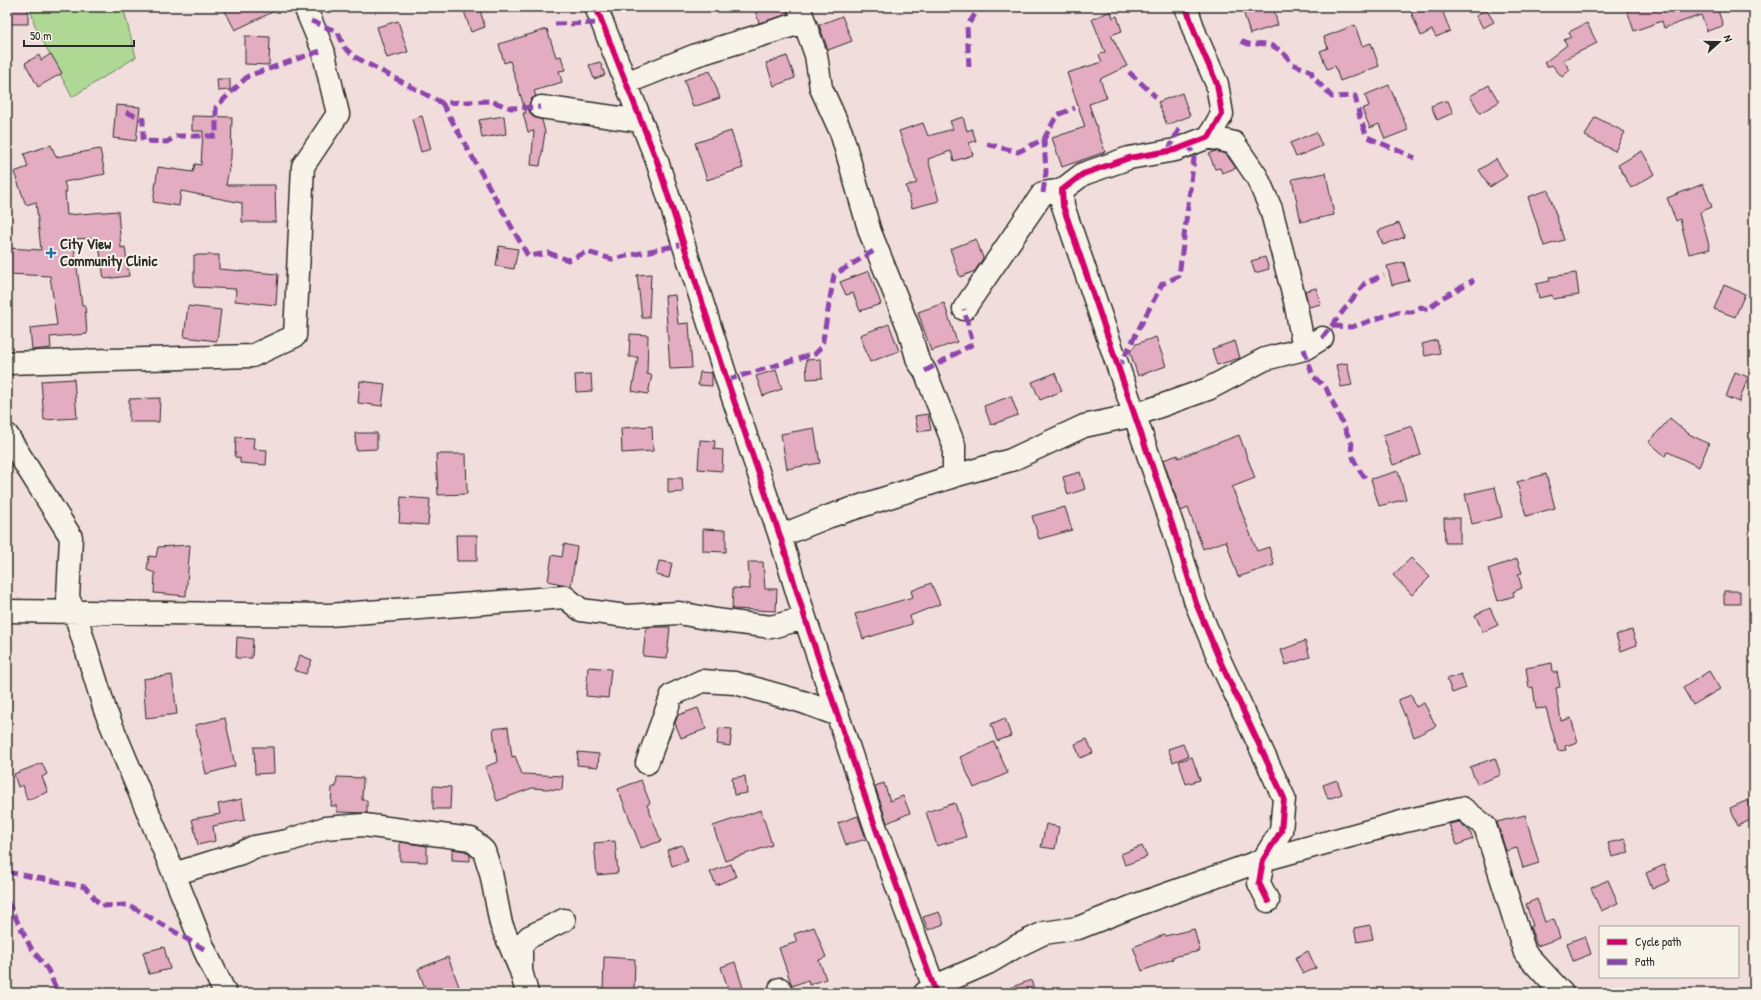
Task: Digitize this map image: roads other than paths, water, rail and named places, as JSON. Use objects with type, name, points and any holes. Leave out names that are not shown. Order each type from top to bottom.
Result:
[{"type":"street","points":[[7,362],[252,356],[295,336],[303,166],[338,114],[323,50],[305,7]]},
{"type":"street","points":[[596,7],[657,161],[780,536],[805,618],[932,991],[988,963],[1015,946],[1044,933],[1078,928],[1139,904],[1263,860],[1405,821],[1462,808],[1484,826],[1525,953],[1562,993]]},
{"type":"street","points":[[1186,7],[1196,36],[1217,84],[1222,114],[1209,137]]},
{"type":"street","points":[[626,83],[801,14],[816,55],[821,88],[841,132],[870,232],[909,329],[918,361],[926,371],[954,445],[954,476]]},
{"type":"street","points":[[541,107],[641,121]]},
{"type":"street","points":[[780,536],[830,516],[954,476],[1011,460],[1084,426],[1136,415],[1208,389],[1265,359],[1313,343],[1295,301],[1271,209],[1257,177],[1234,143],[1209,137],[1175,150],[1129,158],[1083,174],[1062,190],[1042,193],[964,309]]},
{"type":"street","points":[[1062,190],[1063,206],[1136,415],[1196,603],[1220,661],[1284,798],[1281,831],[1263,860],[1259,883],[1268,901]]},
{"type":"street","points":[[7,435],[71,537],[68,598],[75,613],[105,710],[204,949],[225,993]]},
{"type":"street","points":[[7,611],[329,615],[565,597],[581,610],[626,616],[679,613],[722,621],[771,627],[805,618]]},
{"type":"street","points":[[647,763],[672,695],[702,681],[735,683],[796,700],[838,715]]},
{"type":"street","points":[[174,874],[241,853],[254,847],[287,841],[325,828],[364,825],[471,839],[484,851],[491,873],[501,924],[521,970],[527,993]]},
{"type":"street","points":[[521,970],[521,945],[528,937],[564,920]]},
{"type":"place","name":"City View Community Clinic","points":[[51,253]]}]
